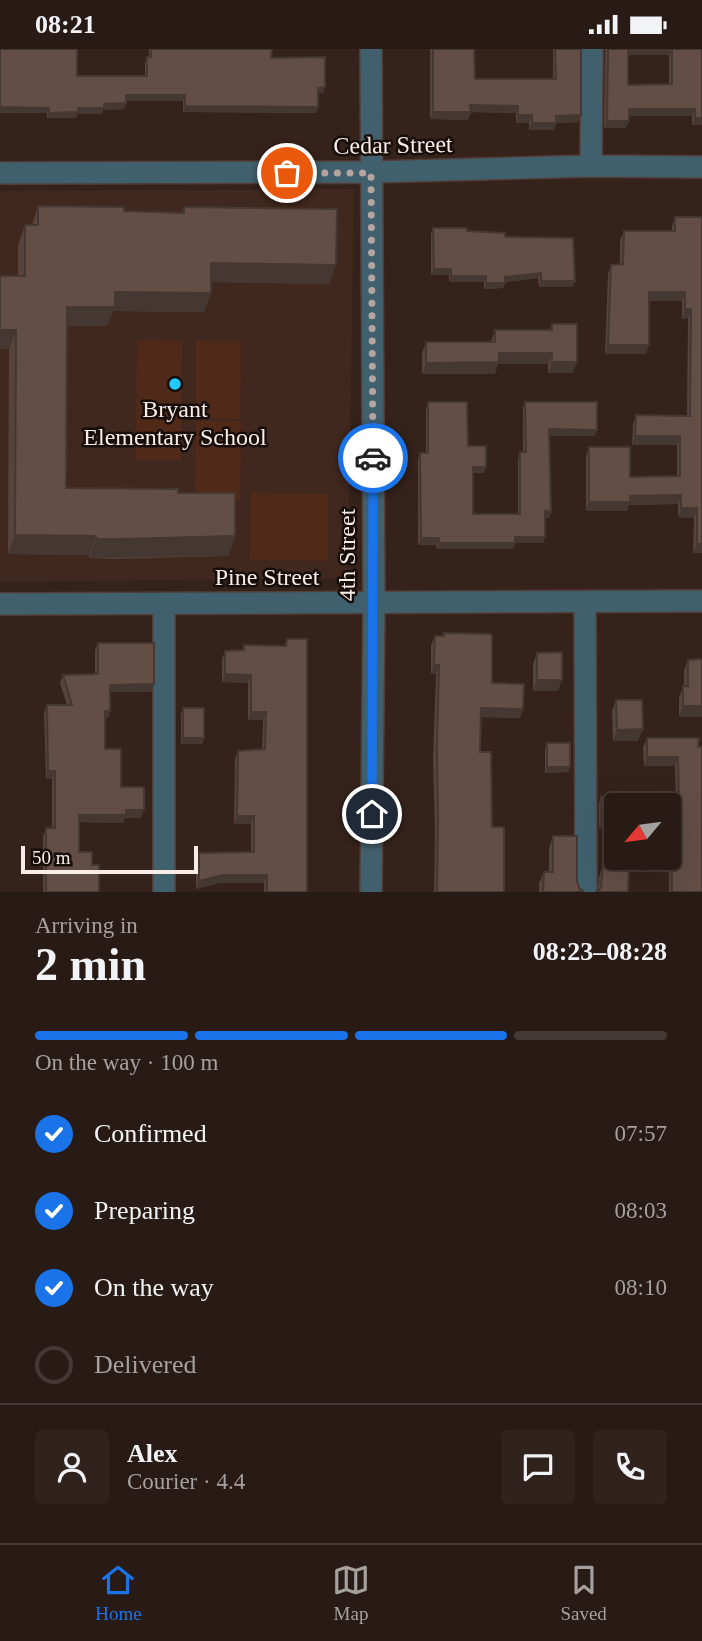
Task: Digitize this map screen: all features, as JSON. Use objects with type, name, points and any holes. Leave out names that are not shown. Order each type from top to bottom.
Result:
[{"type":"street","name":"4th Street","points":[[371,49],[374,603],[371,892]]},
{"type":"street","points":[[591,166],[592,49]]},
{"type":"street","name":"Cedar Street","points":[[0,173],[371,173],[591,166],[702,167]]},
{"type":"street","name":"Pine Street","points":[[0,604],[702,601]]},
{"type":"street","points":[[585,602],[586,892]]},
{"type":"street","points":[[164,604],[164,892]]},
{"type":"shaded area","name":"Bryant Elementary School","points":[[354,189],[348,578],[0,582],[0,191]]},
{"type":"shaded area","points":[[137,340],[182,341],[181,460],[136,460]]},
{"type":"shaded area","points":[[196,341],[241,341],[240,419],[196,418]]},
{"type":"shaded area","points":[[196,421],[241,421],[240,499],[195,499]]},
{"type":"shaded area","points":[[251,493],[328,494],[328,561],[250,560]]},
{"type":"building","points":[[0,49],[77,49],[77,76],[147,76],[147,57],[151,57],[151,49],[272,49],[271,58],[325,57],[325,87],[318,88],[318,107],[185,106],[185,95],[126,95],[126,103],[104,104],[104,108],[78,108],[78,112],[49,113],[49,108],[0,107]]},
{"type":"building","points":[[433,49],[474,49],[475,79],[556,79],[555,49],[581,49],[581,115],[556,116],[556,123],[532,123],[532,115],[518,115],[518,106],[470,105],[471,112],[433,112]]},
{"type":"building","points":[[608,49],[628,49],[628,85],[672,84],[672,49],[702,49],[702,118],[695,118],[695,109],[629,109],[629,121],[607,121]]},
{"type":"building","points":[[38,206],[124,207],[124,211],[184,213],[184,207],[337,209],[336,265],[211,263],[211,293],[115,292],[115,307],[67,307],[66,488],[178,489],[178,493],[235,493],[235,536],[96,539],[96,536],[15,535],[16,330],[0,330],[0,276],[25,276],[25,225],[38,225]]},
{"type":"building","points":[[675,217],[702,217],[702,544],[697,544],[697,508],[681,508],[681,495],[630,496],[630,502],[589,502],[589,447],[630,447],[630,477],[680,476],[680,436],[635,436],[636,415],[690,416],[691,309],[685,309],[685,292],[649,292],[649,345],[608,345],[611,265],[623,264],[624,231],[675,231]]},
{"type":"building","points":[[433,228],[467,228],[467,231],[505,233],[505,237],[573,238],[575,281],[541,281],[541,273],[505,277],[505,283],[486,283],[486,276],[451,276],[451,269],[434,269]]},
{"type":"building","points":[[552,324],[577,324],[577,362],[552,362],[552,353],[499,353],[499,362],[426,363],[426,342],[495,342],[495,330],[552,330]]},
{"type":"building","points":[[428,402],[467,402],[468,446],[486,446],[486,467],[473,467],[473,514],[520,514],[520,452],[526,452],[525,402],[597,402],[597,430],[549,429],[551,512],[545,511],[545,537],[515,537],[515,543],[439,543],[439,538],[421,538],[420,453],[428,453]]},
{"type":"building","points":[[444,633],[490,634],[492,683],[524,684],[523,709],[481,708],[480,752],[491,752],[492,827],[504,827],[504,892],[437,892],[439,665],[434,665],[435,636],[444,636]]},
{"type":"building","points":[[287,639],[307,639],[307,892],[267,892],[267,875],[222,875],[199,881],[199,853],[254,852],[254,816],[237,816],[238,751],[265,749],[266,712],[251,712],[251,675],[225,674],[225,651],[244,650],[244,645],[286,646]]},
{"type":"building","points":[[98,643],[154,643],[154,684],[110,685],[110,711],[105,711],[105,749],[121,749],[121,787],[144,787],[144,810],[126,810],[126,815],[79,815],[79,852],[92,852],[92,865],[99,865],[99,892],[46,892],[46,828],[55,828],[55,771],[48,771],[47,705],[72,705],[63,675],[98,674]]},
{"type":"building","points":[[562,652],[562,680],[537,680],[537,653]]},
{"type":"building","points":[[702,659],[702,706],[683,706],[683,686],[688,686],[688,660]]},
{"type":"building","points":[[616,700],[642,700],[643,729],[617,730]]},
{"type":"building","points":[[183,708],[204,708],[204,738],[183,738]]},
{"type":"building","points":[[647,738],[699,738],[698,747],[702,747],[702,892],[672,892],[672,870],[681,870],[678,757],[647,757]]},
{"type":"building","points":[[547,743],[570,743],[570,767],[547,767]]},
{"type":"building","points":[[601,797],[604,797],[604,822],[601,822]]},
{"type":"building","points":[[553,836],[577,836],[577,881],[584,892],[543,892],[544,872],[553,872]]},
{"type":"building","points":[[603,865],[604,870],[629,870],[628,892],[596,892],[601,888]]},
{"type":"way so far","points":[[287,173],[371,173],[373,458]]},
{"type":"place","name":"Bryant Elementary School","points":[[175,384]]},
{"type":"route","points":[[372,814],[373,458]]}]
